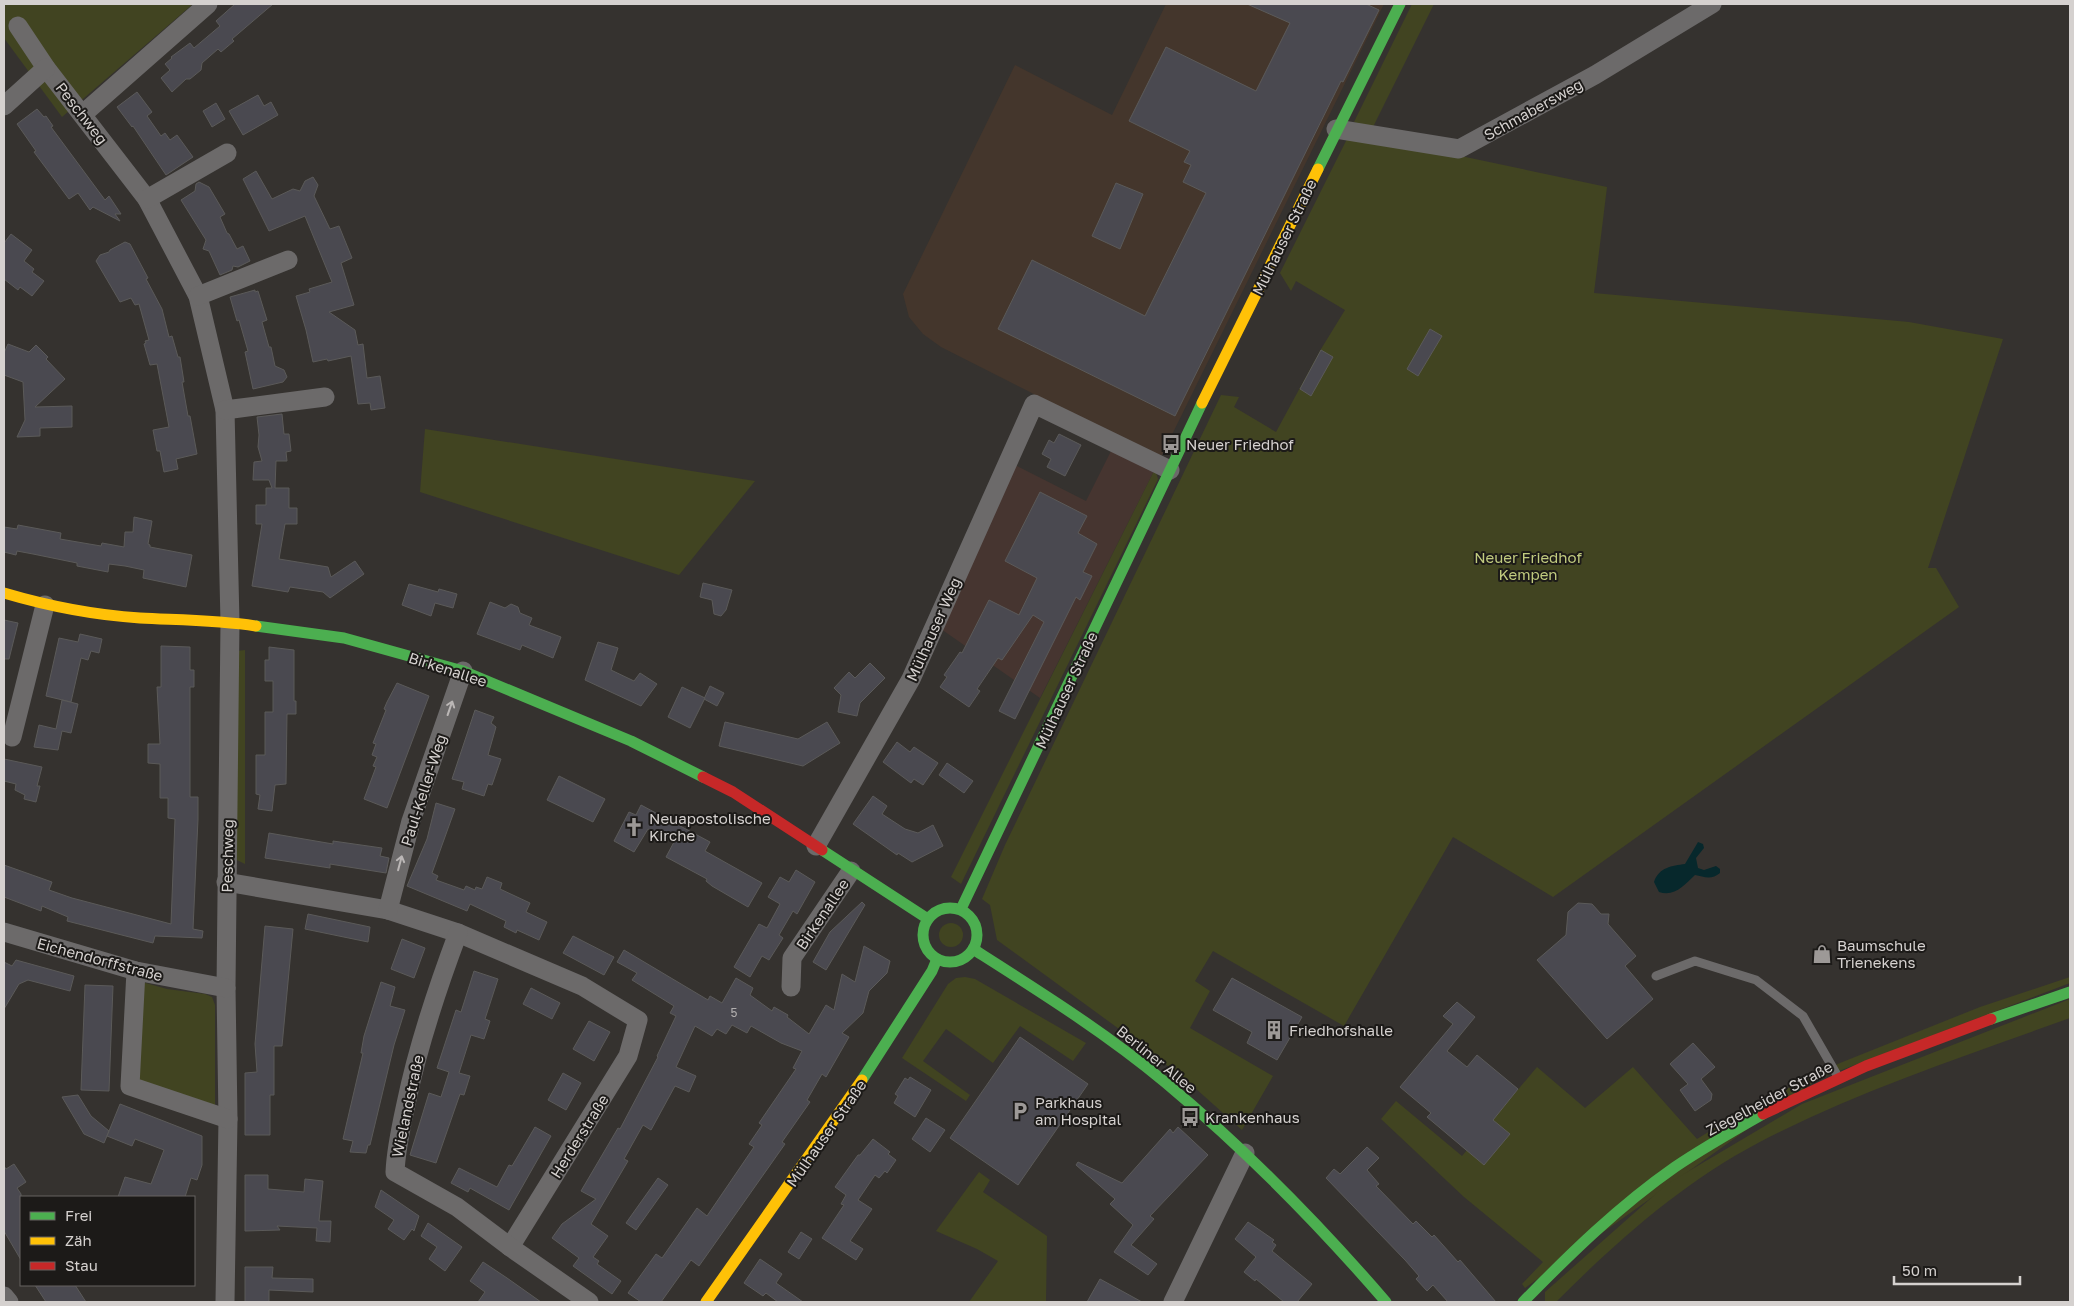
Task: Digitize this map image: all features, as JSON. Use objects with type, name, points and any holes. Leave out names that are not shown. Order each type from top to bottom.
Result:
[{"type":"street","points":[[83,114],[208,4]]},
{"type":"street","name":"Mülhauser Straße","points":[[961,910],[1170,470],[1336,129],[1400,4]]},
{"type":"street","name":"Schmabersweg","points":[[1336,129],[1459,149],[1595,75],[1712,4]]},
{"type":"street","name":"Peschweg","points":[[18,26],[46,68],[147,199],[198,296],[225,410],[230,622],[226,882],[228,1119],[224,1302]]},
{"type":"street","points":[[4,106],[46,68]]},
{"type":"street","points":[[147,199],[227,153]]},
{"type":"street","points":[[198,296],[288,260]]},
{"type":"street","points":[[225,410],[325,397]]},
{"type":"street","name":"Mülhauser Weg","points":[[816,846],[911,679],[1034,404],[1170,470]]},
{"type":"street","name":"Birkenallee","points":[[4,593],[45,605],[138,618],[230,622],[344,638],[463,671],[631,741],[733,792],[928,919]]},
{"type":"street","points":[[12,737],[45,605]]},
{"type":"street","name":"Paul-Keller-Weg","points":[[388,910],[411,821],[463,671]]},
{"type":"street","name":"Birkenallee","points":[[791,987],[792,958],[852,871]]},
{"type":"street","points":[[226,882],[388,910],[458,933]]},
{"type":"street","points":[[943,908],[961,910],[968,914],[976,926],[977,942],[974,949],[961,960],[953,962],[937,959],[925,945],[924,928],[928,919],[934,912],[943,908]]},
{"type":"street","name":"Eichendorffstraße","points":[[4,932],[136,972],[226,988]]},
{"type":"street","name":"Herderstraße","points":[[458,933],[582,986],[638,1020],[628,1056],[510,1247]]},
{"type":"street","name":"Wielandstraße","points":[[458,933],[439,984],[414,1068],[396,1150],[395,1172],[457,1207],[510,1247],[589,1302]]},
{"type":"street","name":"Berliner Allee","points":[[974,949],[1025,981],[1104,1036],[1165,1082],[1245,1153],[1300,1207],[1386,1302]]},
{"type":"street","name":"Mülhauser Straße","points":[[706,1302],[878,1057],[932,971],[937,959]]},
{"type":"street","points":[[136,972],[130,1086],[228,1119]]},
{"type":"street","name":"Ziegelheider Straße","points":[[1523,1302],[1599,1227],[1675,1168],[1766,1114],[1839,1078],[1979,1022],[2070,992]]},
{"type":"street","points":[[1173,1302],[1245,1153]]},
{"type":"street","points":[[4,1296],[9,1302]]},
{"type":"lane","points":[[1656,976],[1695,961],[1756,980],[1803,1016],[1839,1078]]},
{"type":"shaded area","points":[[1166,4],[1384,4],[1159,461],[941,347],[923,334],[909,317],[903,294],[1015,65],[1112,115]]},
{"type":"shaded area","points":[[1113,447],[1155,469],[1040,698],[941,629],[1013,464],[1086,501]]},
{"type":"green space","points":[[4,4],[193,4],[62,117],[4,38]]},
{"type":"green space","points":[[1412,4],[1434,4],[1372,129],[1354,122]]},
{"type":"green space","name":"Neuer Friedhof Kempen","points":[[1347,139],[1456,155],[1607,187],[1594,293],[1909,322],[2003,339],[1928,568],[1936,568],[1959,607],[1553,897],[1453,837],[1344,1026],[1213,951],[1195,981],[1210,991],[1190,1028],[1273,1076],[1242,1130],[1185,1079],[997,940],[990,905],[982,899],[1005,845],[1221,395],[1239,397],[1234,407],[1276,432],[1321,349],[1345,310],[1296,281],[1291,291],[1280,273]]},
{"type":"green space","points":[[425,429],[755,481],[679,575],[420,492]]},
{"type":"green space","points":[[1155,469],[1158,479],[961,884],[951,877]]},
{"type":"green space","points":[[245,650],[245,864],[237,860],[237,651]]},
{"type":"green space","points":[[951,923],[960,926],[963,935],[960,944],[951,947],[942,944],[939,935],[942,926]]},
{"type":"green space","points":[[2070,977],[2070,983],[1818,1079],[1525,1288],[1522,1284],[1543,1262],[1464,1197],[1381,1119],[1396,1101],[1462,1156],[1537,1067],[1585,1108],[1633,1067],[1697,1139],[1749,1107],[1840,1063],[1980,1007]]},
{"type":"green space","points":[[956,978],[975,979],[1086,1043],[1073,1061],[1020,1026],[993,1063],[946,1029],[923,1061],[970,1095],[966,1101],[902,1058],[948,984]]},
{"type":"green space","points":[[142,982],[167,989],[205,994],[212,997],[215,1005],[215,1110],[137,1081]]},
{"type":"green space","points":[[2070,999],[2070,1018],[1951,1061],[1834,1107],[1758,1143],[1730,1159],[1703,1176],[1651,1215],[1602,1257],[1556,1302],[1545,1302],[1545,1292],[1667,1184],[1802,1104]]},
{"type":"green space","points":[[979,1172],[990,1180],[983,1192],[1047,1236],[1046,1302],[969,1302],[998,1261],[977,1249],[936,1231]]},
{"type":"water","points":[[1698,842],[1703,844],[1704,848],[1696,858],[1698,868],[1704,870],[1716,866],[1720,869],[1720,873],[1711,877],[1695,875],[1675,891],[1670,893],[1659,892],[1654,882],[1659,873],[1666,868],[1685,864]]},
{"type":"building","points":[[235,4],[273,4],[232,39],[234,41],[221,52],[218,49],[202,63],[201,70],[190,79],[186,79],[172,92],[161,78],[170,70],[165,64],[171,57],[190,43],[194,48],[220,26],[216,21]]},
{"type":"building","points":[[1247,4],[1366,4],[1379,10],[1343,82],[1341,81],[1175,416],[998,329],[1032,260],[1145,316],[1206,193],[1183,182],[1191,165],[1184,162],[1190,151],[1129,121],[1166,47],[1256,91],[1290,23]]},
{"type":"building","points":[[137,92],[152,112],[147,116],[161,136],[165,133],[170,140],[177,135],[193,157],[166,175],[133,126],[117,107]]},
{"type":"building","points":[[258,95],[264,106],[271,102],[278,115],[243,135],[229,111]]},
{"type":"building","points":[[216,103],[225,119],[212,127],[203,111]]},
{"type":"building","points":[[37,109],[44,117],[46,116],[53,126],[51,127],[105,200],[109,196],[121,214],[115,214],[120,221],[93,207],[90,210],[78,193],[69,199],[34,152],[36,151],[17,124]]},
{"type":"building","points":[[256,171],[272,199],[293,189],[300,191],[305,181],[313,177],[318,185],[314,196],[330,229],[339,226],[352,258],[341,263],[354,305],[329,312],[355,330],[358,345],[363,344],[367,378],[380,376],[385,408],[371,410],[370,403],[358,404],[351,356],[313,362],[296,296],[310,292],[309,289],[332,282],[305,216],[269,231],[243,179]]},
{"type":"building","points":[[199,182],[209,187],[225,214],[220,217],[227,233],[237,249],[243,246],[250,261],[238,267],[233,266],[232,270],[220,275],[209,251],[203,249],[206,240],[181,200],[195,191],[196,184]]},
{"type":"building","points":[[1116,183],[1143,194],[1120,249],[1092,236]]},
{"type":"building","points":[[11,234],[32,250],[24,261],[34,269],[32,272],[44,281],[32,296],[20,287],[18,290],[4,279],[4,243]]},
{"type":"building","points":[[125,242],[130,244],[148,278],[146,279],[162,309],[169,337],[172,336],[178,357],[180,357],[184,382],[182,382],[197,454],[176,459],[178,469],[164,472],[153,430],[169,427],[157,364],[150,365],[144,344],[146,343],[145,341],[149,340],[139,304],[135,305],[131,298],[120,302],[96,261],[100,255]]},
{"type":"building","points":[[255,290],[255,292],[258,291],[267,320],[262,322],[269,347],[271,347],[275,366],[284,370],[287,377],[283,382],[253,389],[245,352],[248,351],[230,297]]},
{"type":"building","points":[[1430,329],[1442,336],[1418,376],[1407,369]]},
{"type":"building","points":[[8,344],[29,352],[36,345],[65,379],[35,407],[72,406],[72,427],[40,428],[40,436],[17,437],[25,420],[23,382],[4,375],[4,353]]},
{"type":"building","points":[[1321,350],[1333,357],[1311,396],[1300,389]]},
{"type":"building","points":[[282,414],[284,434],[289,434],[291,451],[286,452],[287,461],[276,461],[275,488],[289,488],[289,508],[297,508],[297,524],[285,524],[279,559],[328,567],[331,577],[355,561],[364,574],[330,598],[323,592],[290,587],[288,592],[252,586],[262,524],[256,524],[256,505],[266,505],[266,488],[272,488],[269,480],[253,480],[254,462],[262,461],[258,447],[257,417]]},
{"type":"building","points":[[1059,434],[1081,445],[1065,476],[1047,467],[1051,459],[1042,454],[1049,440],[1054,443]]},
{"type":"building","points":[[1040,492],[1087,516],[1078,533],[1097,544],[1083,572],[1092,576],[1080,600],[1076,597],[1015,719],[999,711],[1044,622],[1033,615],[1002,660],[998,658],[977,689],[980,691],[969,707],[940,687],[947,677],[944,675],[960,652],[962,653],[989,600],[1019,615],[1037,578],[1005,561]]},
{"type":"building","points":[[134,517],[152,521],[148,544],[150,547],[192,555],[186,587],[143,578],[144,570],[125,566],[109,564],[108,572],[77,566],[77,563],[33,554],[17,551],[16,555],[4,552],[4,527],[17,529],[18,525],[61,533],[60,539],[101,546],[102,543],[124,547],[125,532],[133,532]]},
{"type":"building","points":[[703,583],[732,590],[726,610],[721,616],[714,614],[712,600],[700,597]]},
{"type":"building","points":[[409,584],[438,592],[439,589],[457,594],[453,608],[435,603],[431,616],[402,605]]},
{"type":"building","points":[[490,602],[505,608],[511,604],[518,607],[520,613],[532,618],[529,625],[561,637],[553,658],[522,645],[520,650],[477,634]]},
{"type":"building","points":[[4,620],[18,623],[9,659],[4,659]]},
{"type":"building","points":[[80,634],[102,639],[99,653],[91,651],[88,660],[81,658],[71,702],[46,696],[59,638],[78,642]]},
{"type":"building","points":[[598,642],[618,648],[611,670],[634,681],[640,673],[657,684],[641,706],[585,680]]},
{"type":"building","points":[[161,646],[190,647],[190,670],[194,670],[194,687],[190,687],[190,797],[198,797],[198,819],[193,929],[203,931],[202,938],[155,936],[153,943],[67,921],[68,917],[42,906],[41,911],[4,897],[4,865],[52,882],[49,890],[72,898],[171,924],[175,819],[168,818],[168,798],[160,798],[160,764],[148,763],[148,744],[160,744],[157,687],[161,687]]},
{"type":"building","points":[[269,647],[294,650],[294,701],[296,701],[296,714],[287,714],[286,784],[275,785],[272,811],[258,809],[260,795],[256,794],[256,755],[265,755],[265,712],[273,712],[273,681],[265,681],[265,660],[269,660]]},
{"type":"building","points":[[870,663],[885,678],[860,703],[857,716],[838,712],[841,695],[834,688],[849,672],[855,678]]},
{"type":"building","points":[[397,683],[429,696],[387,808],[364,799],[376,767],[373,766],[377,757],[372,755],[376,744],[373,743],[386,710],[384,709]]},
{"type":"building","points":[[710,686],[724,693],[717,706],[704,699]]},
{"type":"building","points":[[682,687],[705,698],[690,728],[668,717]]},
{"type":"building","points":[[62,700],[78,704],[71,733],[62,731],[58,750],[34,747],[39,725],[56,729]]},
{"type":"building","points":[[475,710],[494,717],[491,723],[496,727],[488,755],[501,759],[492,785],[488,784],[484,796],[462,789],[464,782],[452,779]]},
{"type":"building","points":[[725,722],[798,739],[827,722],[840,743],[803,766],[719,746]]},
{"type":"building","points":[[897,742],[910,752],[914,747],[938,763],[923,785],[914,779],[911,783],[883,762]]},
{"type":"building","points":[[4,759],[42,767],[37,786],[40,786],[36,802],[24,799],[25,795],[15,790],[16,784],[4,781]]},
{"type":"building","points":[[947,763],[973,781],[964,793],[939,775]]},
{"type":"building","points":[[559,776],[605,799],[593,822],[547,800]]},
{"type":"building","points":[[873,796],[887,806],[882,814],[905,829],[918,833],[933,825],[943,846],[912,862],[898,853],[897,855],[853,824]]},
{"type":"building","points":[[436,803],[455,809],[432,873],[438,876],[436,880],[464,890],[466,886],[475,890],[476,887],[482,889],[487,877],[502,883],[500,889],[530,903],[526,912],[547,922],[539,940],[517,930],[516,933],[504,927],[506,921],[470,904],[467,911],[407,886],[427,839]]},
{"type":"building","points":[[641,805],[710,842],[705,851],[762,883],[748,907],[712,886],[706,881],[707,879],[666,857],[674,842],[648,829],[634,852],[614,841],[629,812],[636,815]]},
{"type":"building","points":[[269,833],[333,844],[333,841],[382,848],[380,856],[389,858],[386,873],[330,864],[330,868],[265,858]]},
{"type":"building","points":[[796,870],[815,882],[797,914],[793,911],[779,935],[783,938],[769,960],[762,956],[750,977],[734,967],[759,924],[767,928],[780,904],[768,897],[780,877],[789,882]]},
{"type":"building","points":[[862,902],[865,905],[826,970],[813,962],[830,932]]},
{"type":"building","points":[[1578,903],[1592,904],[1601,914],[1609,914],[1608,924],[1636,956],[1625,966],[1653,999],[1607,1039],[1537,960],[1566,935],[1568,912]]},
{"type":"building","points":[[308,914],[370,927],[368,942],[305,929]]},
{"type":"building","points":[[265,926],[293,929],[282,1046],[274,1046],[274,1095],[270,1095],[270,1135],[245,1135],[245,1073],[257,1072],[255,1044]]},
{"type":"building","points":[[573,936],[614,957],[604,975],[563,953]]},
{"type":"building","points":[[402,939],[425,948],[414,978],[391,969]]},
{"type":"building","points":[[864,946],[890,961],[887,973],[869,991],[863,1013],[842,1033],[849,1037],[826,1077],[822,1074],[807,1100],[810,1102],[782,1142],[785,1144],[699,1266],[691,1260],[661,1302],[641,1302],[628,1293],[656,1254],[662,1258],[697,1208],[707,1216],[754,1147],[749,1144],[762,1125],[759,1123],[796,1069],[793,1068],[802,1051],[781,1043],[751,1026],[747,1033],[732,1025],[726,1034],[717,1029],[712,1036],[695,1026],[676,1067],[696,1076],[689,1092],[675,1086],[651,1130],[643,1125],[624,1159],[628,1161],[591,1224],[608,1236],[593,1257],[599,1261],[597,1264],[621,1281],[612,1294],[573,1266],[579,1258],[552,1238],[562,1224],[596,1199],[581,1191],[618,1128],[620,1129],[658,1057],[676,1016],[670,1013],[674,1006],[632,980],[637,973],[617,962],[624,950],[708,1000],[710,996],[722,1003],[736,978],[753,988],[750,995],[772,1011],[774,1007],[788,1015],[787,1017],[809,1034],[826,1005],[834,1010],[842,974],[855,982]]},
{"type":"building","points":[[16,960],[74,976],[70,991],[28,980],[19,984],[4,1009],[4,962],[12,966]]},
{"type":"building","points":[[474,971],[498,979],[485,1019],[490,1021],[484,1039],[471,1035],[459,1073],[470,1076],[464,1095],[460,1094],[436,1163],[410,1155],[429,1093],[441,1097],[449,1072],[437,1068],[456,1010],[461,1012]]},
{"type":"building","points":[[1232,978],[1302,1017],[1277,1060],[1247,1043],[1252,1032],[1213,1010]]},
{"type":"building","points":[[381,982],[395,987],[390,1006],[405,1010],[394,1045],[370,1145],[368,1145],[366,1153],[350,1152],[353,1141],[343,1139],[363,1053],[361,1053],[364,1036]]},
{"type":"building","points":[[85,985],[113,986],[109,1091],[81,1090]]},
{"type":"building","points":[[531,988],[560,1003],[552,1019],[523,1004]]},
{"type":"building","points":[[1457,1002],[1475,1017],[1447,1051],[1467,1067],[1477,1055],[1518,1089],[1493,1120],[1510,1134],[1484,1165],[1427,1117],[1431,1113],[1400,1087],[1453,1024],[1443,1016]]},
{"type":"building","points":[[589,1021],[610,1032],[594,1061],[573,1049]]},
{"type":"building","points":[[1020,1037],[1088,1084],[1018,1185],[950,1138]]},
{"type":"building","points":[[1693,1043],[1715,1067],[1701,1079],[1712,1094],[1711,1100],[1695,1111],[1680,1090],[1688,1084],[1670,1064]]},
{"type":"building","points":[[563,1073],[581,1083],[566,1110],[548,1100]]},
{"type":"building","points":[[910,1077],[931,1090],[915,1117],[894,1103],[898,1096],[895,1094],[905,1078],[908,1080]]},
{"type":"building","points":[[78,1095],[91,1116],[109,1131],[104,1143],[84,1134],[62,1097]]},
{"type":"building","points":[[120,1104],[202,1136],[202,1165],[197,1180],[191,1178],[185,1196],[118,1196],[125,1177],[151,1184],[164,1150],[135,1139],[132,1146],[107,1136]]},
{"type":"building","points":[[926,1118],[945,1130],[930,1152],[912,1139]]},
{"type":"building","points":[[535,1127],[551,1136],[509,1210],[470,1188],[468,1192],[451,1183],[459,1168],[497,1187],[509,1165],[512,1166]]},
{"type":"building","points":[[1178,1127],[1208,1155],[1150,1216],[1154,1219],[1131,1245],[1157,1264],[1148,1275],[1114,1252],[1133,1225],[1110,1204],[1115,1199],[1076,1165],[1078,1162],[1122,1183],[1170,1129],[1173,1133]]},
{"type":"building","points":[[873,1139],[890,1152],[888,1154],[896,1160],[887,1173],[885,1171],[879,1178],[875,1175],[858,1200],[872,1209],[850,1241],[863,1249],[856,1260],[822,1238],[844,1205],[841,1204],[846,1195],[835,1187],[858,1155]]},
{"type":"building","points":[[1367,1147],[1379,1158],[1367,1170],[1379,1184],[1376,1186],[1413,1224],[1416,1221],[1432,1237],[1434,1235],[1458,1262],[1460,1260],[1496,1302],[1448,1302],[1433,1285],[1427,1291],[1416,1279],[1419,1276],[1405,1260],[1326,1178],[1334,1169],[1340,1174]]},
{"type":"building","points":[[14,1164],[26,1182],[17,1188],[21,1194],[20,1258],[4,1231],[4,1166],[6,1169]]},
{"type":"building","points":[[245,1175],[268,1175],[268,1189],[304,1192],[305,1179],[323,1181],[319,1221],[331,1221],[330,1242],[316,1241],[317,1228],[277,1226],[280,1230],[245,1231]]},
{"type":"building","points":[[658,1178],[668,1185],[636,1230],[626,1223]]},
{"type":"building","points":[[381,1190],[419,1216],[414,1231],[412,1229],[404,1240],[388,1229],[394,1220],[375,1207]]},
{"type":"building","points":[[1248,1222],[1274,1240],[1272,1242],[1276,1245],[1272,1251],[1312,1284],[1297,1302],[1284,1302],[1256,1279],[1255,1281],[1244,1272],[1256,1257],[1235,1239]]},
{"type":"building","points":[[428,1223],[462,1247],[445,1271],[429,1259],[437,1247],[421,1236]]},
{"type":"building","points":[[801,1232],[812,1239],[799,1259],[788,1252]]},
{"type":"building","points":[[760,1259],[782,1274],[776,1283],[803,1302],[778,1302],[766,1293],[763,1296],[744,1283]]},
{"type":"building","points":[[483,1262],[541,1302],[478,1302],[485,1292],[470,1281]]},
{"type":"building","points":[[245,1267],[273,1267],[272,1278],[313,1279],[313,1292],[269,1290],[269,1302],[245,1302]]},
{"type":"building","points":[[1100,1279],[1142,1302],[1087,1302]]},
{"type":"building","points":[[36,1286],[76,1286],[86,1302],[46,1302]]},
{"type":"traffic: fast","points":[[1318,169],[1400,4]]},
{"type":"traffic: fast","points":[[961,909],[1202,403]]},
{"type":"traffic: fast","points":[[256,626],[344,638],[463,671],[631,741],[703,777]]},
{"type":"traffic: fast","points":[[822,850],[928,919]]},
{"type":"traffic: fast","points":[[945,908],[955,908],[965,912],[973,920],[977,935],[973,950],[965,958],[955,962],[945,962],[935,958],[927,950],[923,940],[923,930],[927,920],[935,912],[945,908]]},
{"type":"traffic: fast","points":[[973,949],[1096,1030],[1196,1108],[1308,1216],[1386,1302]]},
{"type":"traffic: fast","points":[[862,1080],[932,971],[937,959]]},
{"type":"traffic: fast","points":[[1991,1019],[2070,992]]},
{"type":"traffic: fast","points":[[1523,1302],[1596,1231],[1654,1182],[1696,1153],[1763,1114]]},
{"type":"traffic: slow","points":[[1202,403],[1318,169]]},
{"type":"traffic: slow","points":[[4,593],[54,606],[106,615],[213,621],[256,626]]},
{"type":"traffic: slow","points":[[706,1302],[862,1080]]},
{"type":"traffic: jam","points":[[703,777],[733,792],[822,850]]},
{"type":"traffic: jam","points":[[1763,1114],[1866,1066],[1991,1019]]},
{"type":"place","name":"Neuer Friedhof","points":[[1171,444]]},
{"type":"place","name":"Neuapostolische Kirche","points":[[634,827]]},
{"type":"place","name":"Baumschule Trienekens","points":[[1822,954]]},
{"type":"place","name":"Friedhofshalle","points":[[1274,1030]]},
{"type":"place","name":"Parkhaus am Hospital","points":[[1020,1111]]},
{"type":"place","name":"Krankenhaus","points":[[1190,1117]]}]
